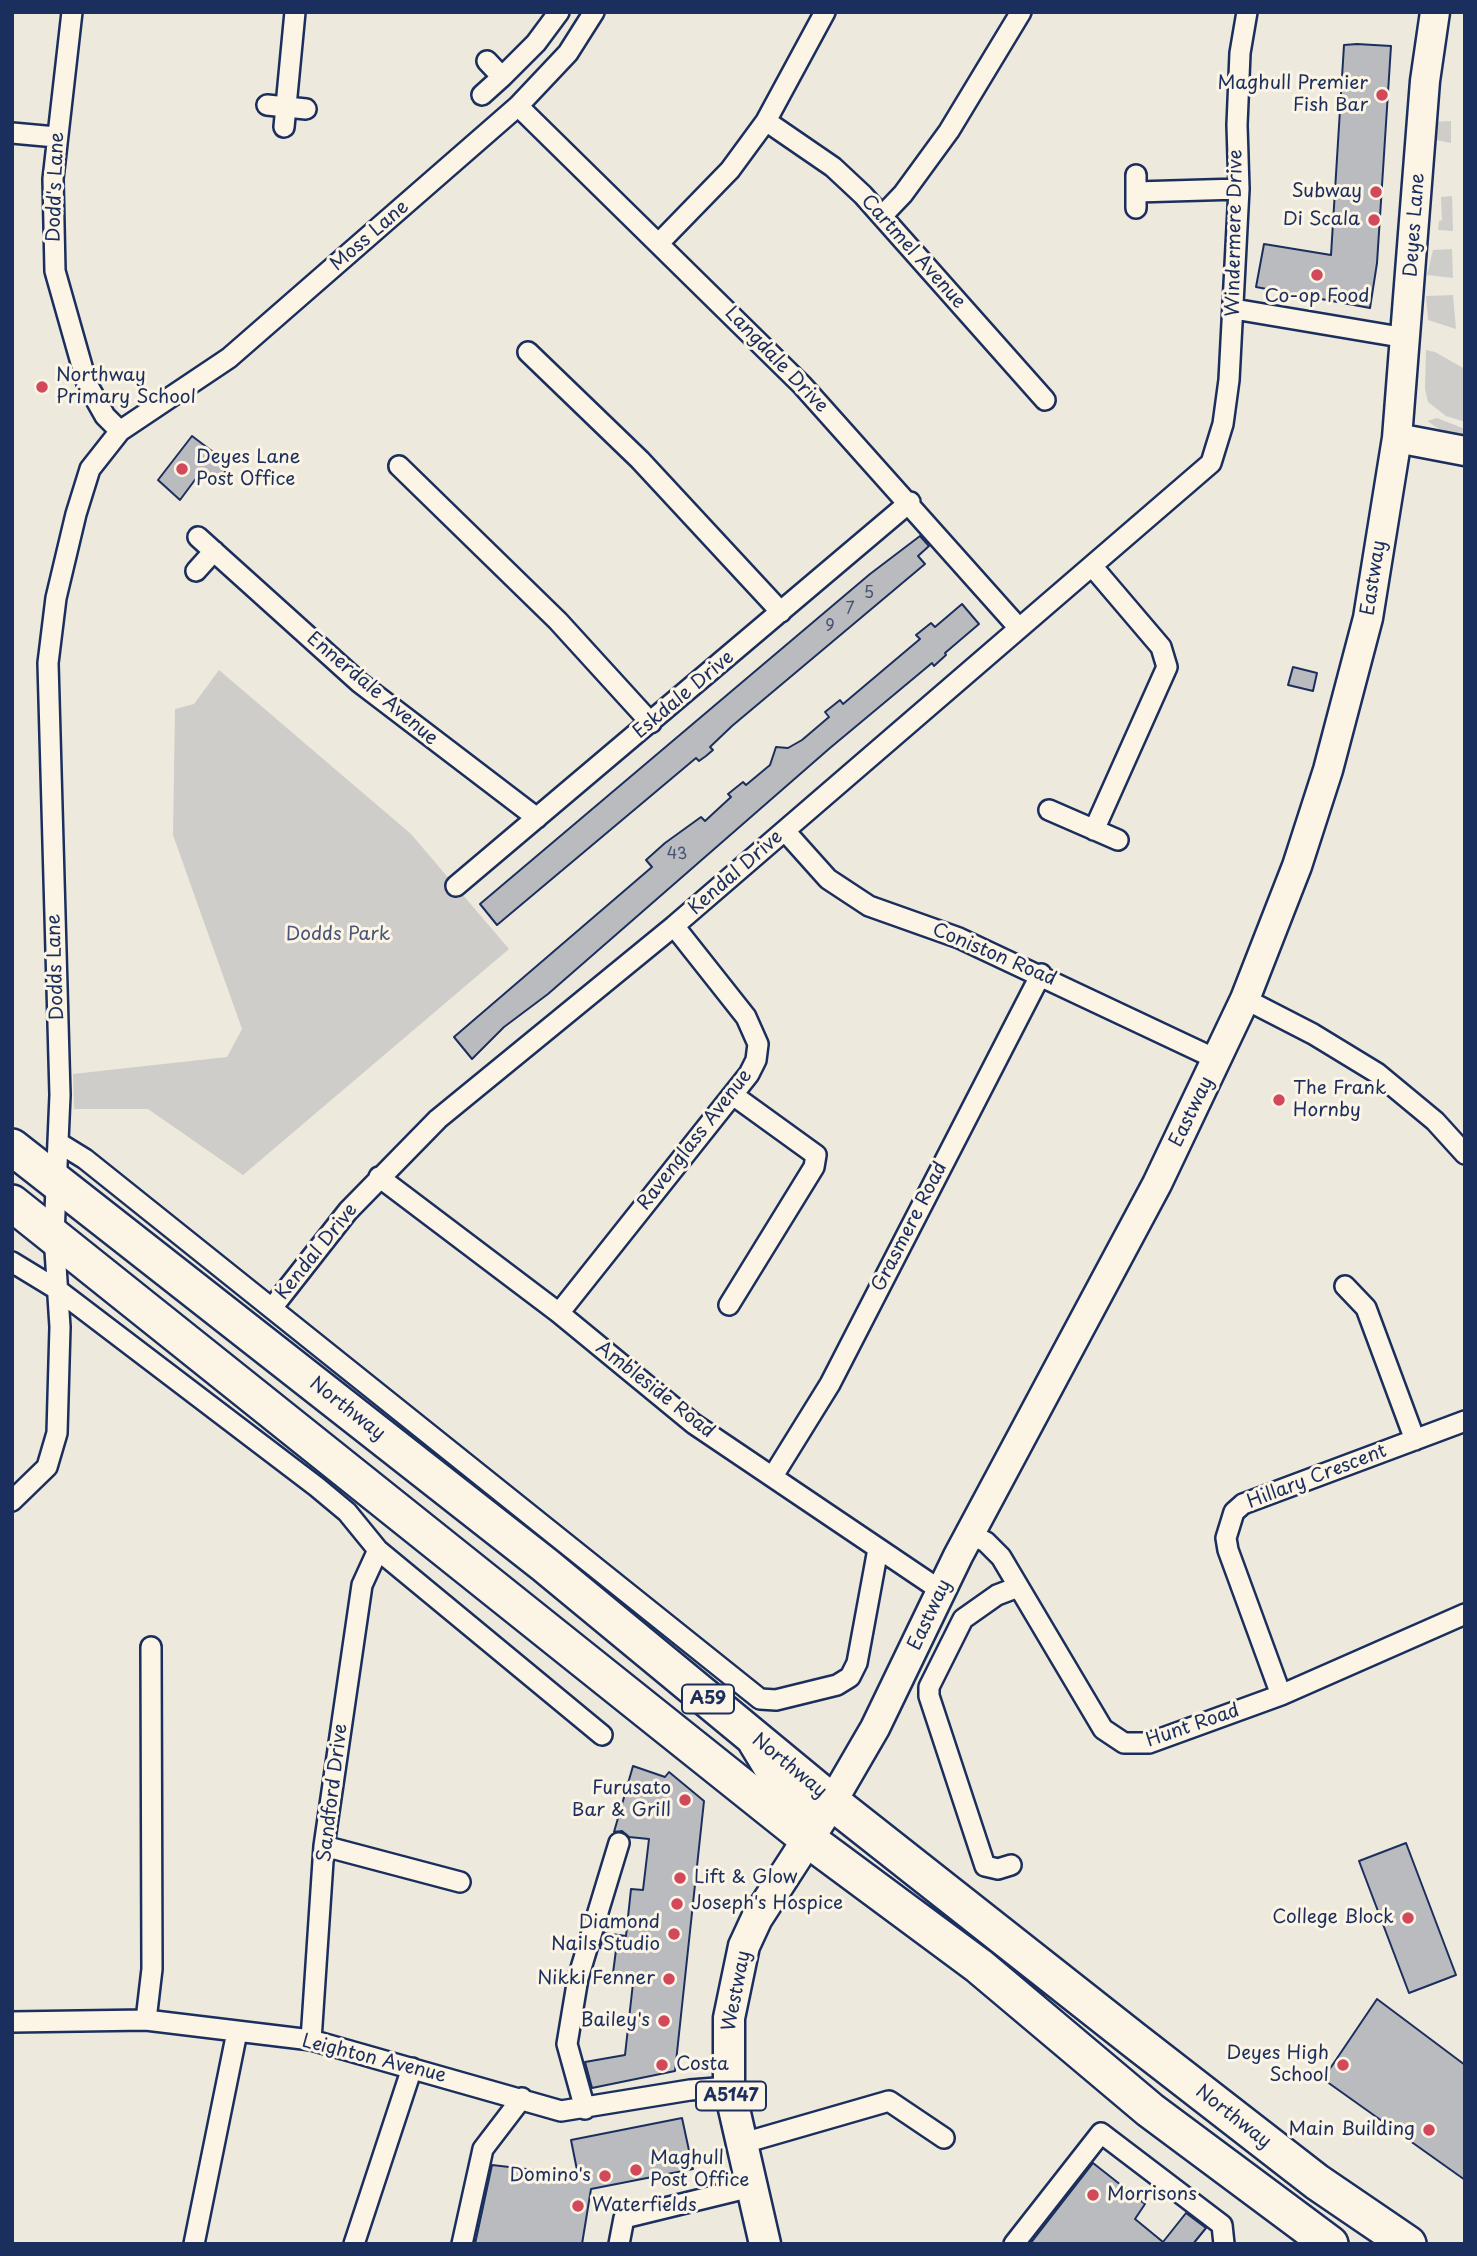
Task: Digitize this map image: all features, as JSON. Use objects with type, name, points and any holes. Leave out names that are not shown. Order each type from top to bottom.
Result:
[{"type":"highway","name":"Northway","points":[[12,1147],[545,1565],[832,1802],[1317,2182],[1408,2244]]},
{"type":"highway","points":[[58,1183],[62,1200],[79,1224],[182,1308],[221,1369]]},
{"type":"highway","name":"A59","points":[[12,1203],[809,1840],[979,1966],[1150,2110],[1331,2244]]},
{"type":"main road","points":[[747,1731],[777,1781],[804,1808],[809,1840]]},
{"type":"main road","name":"Westway","points":[[765,2244],[740,2144],[730,2087],[729,2018],[744,1946],[757,1918],[832,1802]]},
{"type":"street","name":"Dodd's Lane","points":[[72,12],[57,137],[52,212],[55,271],[87,384],[105,416],[120,431]]},
{"type":"street","points":[[295,12],[279,113],[306,109]]},
{"type":"street","points":[[482,95],[536,43],[559,12]]},
{"type":"street","name":"Moss Lane","points":[[120,431],[229,358],[519,106],[568,53],[594,12]]},
{"type":"street","points":[[660,242],[730,170],[766,121],[825,12]]},
{"type":"street","points":[[882,216],[903,194],[949,131],[1021,12]]},
{"type":"street","name":"Windermere Drive","points":[[1216,453],[1230,380],[1239,189],[1237,125],[1240,53],[1247,12]]},
{"type":"street","name":"Deyes Lane","points":[[1397,438],[1425,81],[1434,12]]},
{"type":"street","points":[[487,61],[502,77]]},
{"type":"street","name":"Langdale Drive","points":[[519,106],[573,162],[660,242],[802,385],[910,502],[1018,627]]},
{"type":"street","name":"Cartmel Avenue","points":[[766,121],[833,167],[882,216],[1045,400]]},
{"type":"street","points":[[12,133],[57,137]]},
{"type":"street","points":[[1136,192],[1239,189]]},
{"type":"street","points":[[1234,309],[1406,338]]},
{"type":"street","points":[[528,352],[640,460],[781,612]]},
{"type":"street","name":"Dodds Lane","points":[[12,1501],[37,1480],[53,1452],[59,1400],[58,1290],[54,1235],[60,1143],[48,663],[50,631],[85,484],[98,458],[120,431]]},
{"type":"street","points":[[1397,438],[1465,451]]},
{"type":"street","name":"Eastway","points":[[832,1802],[875,1728],[940,1590],[1157,1184],[1245,999],[1293,877],[1347,703],[1368,618],[1397,438]]},
{"type":"street","name":"Kendal Drive","points":[[272,1308],[379,1177],[438,1118],[674,926],[1018,627],[1202,474],[1216,453]]},
{"type":"street","points":[[399,466],[558,621],[651,723]]},
{"type":"street","name":"Eskdale Drive","points":[[456,887],[910,502]]},
{"type":"street","name":"Ennerdale Avenue","points":[[198,537],[360,683],[537,818]]},
{"type":"street","points":[[196,571],[214,551]]},
{"type":"street","points":[[1092,566],[1161,647],[1167,667],[1094,830]]},
{"type":"street","points":[[1049,810],[1118,840]]},
{"type":"street","name":"Coniston Road","points":[[785,831],[828,878],[853,897],[1041,974],[1217,1060]]},
{"type":"street","name":"Ravenglass Avenue","points":[[559,1314],[733,1095],[756,1060],[756,1037],[746,1017],[674,926]]},
{"type":"street","name":"Grasmere Road","points":[[773,1476],[830,1384],[1041,974]]},
{"type":"street","points":[[1245,999],[1313,1034],[1377,1073],[1435,1121],[1465,1154]]},
{"type":"street","points":[[730,1305],[814,1167],[816,1155],[733,1095]]},
{"type":"street","name":"Northway","points":[[60,1143],[85,1159],[760,1699],[776,1700],[837,1685],[850,1677],[857,1663],[878,1549]]},
{"type":"street","name":"Ambleside Road","points":[[379,1177],[559,1314],[694,1424],[940,1590]]},
{"type":"street","points":[[12,1262],[58,1290],[317,1487],[347,1512],[378,1550],[602,1735]]},
{"type":"street","points":[[1345,1286],[1366,1308],[1415,1440]]},
{"type":"street","name":"Hillary Crescent","points":[[1281,1695],[1228,1550],[1226,1538],[1234,1512],[1243,1504],[1465,1421]]},
{"type":"street","name":"Hunt Road","points":[[970,1534],[1001,1556],[1103,1729],[1124,1744],[1149,1743],[1281,1695],[1465,1614]]},
{"type":"street","name":"Sandford Drive","points":[[311,2040],[324,1846],[362,1585],[378,1550]]},
{"type":"street","points":[[1011,1865],[998,1869],[985,1866],[929,1696],[929,1687],[963,1619],[997,1595],[1018,1587]]},
{"type":"street","points":[[146,2020],[152,1969],[151,1647]]},
{"type":"street","points":[[585,2109],[567,2045],[578,1978],[619,1843]]},
{"type":"street","points":[[324,1846],[460,1882]]},
{"type":"street","name":"Leighton Avenue","points":[[12,2022],[146,2020],[311,2040],[561,2111],[690,2090],[730,2087]]},
{"type":"street","points":[[194,2244],[237,2032]]},
{"type":"street","points":[[354,2244],[412,2068]]},
{"type":"street","points":[[462,2244],[483,2149],[522,2098]]},
{"type":"street","points":[[740,2144],[889,2101],[944,2138]]},
{"type":"street","points":[[1014,2244],[1101,2133],[1222,2225],[1224,2244]]},
{"type":"street","points":[[619,2244],[624,2218],[751,2187]]},
{"type":"green space","points":[[1451,121],[1451,143],[1431,139],[1432,122]]},
{"type":"green space","points":[[1452,196],[1453,231],[1438,230],[1439,221],[1442,220],[1441,197]]},
{"type":"green space","points":[[1452,249],[1453,278],[1427,275],[1433,250]]},
{"type":"green space","points":[[1453,295],[1456,329],[1428,320],[1426,296]]},
{"type":"green space","points":[[1426,350],[1435,352],[1465,369],[1465,422],[1446,416],[1428,402],[1425,389]]},
{"type":"green space","points":[[1437,418],[1465,429],[1465,437],[1439,429],[1427,421]]},
{"type":"green space","name":"Dodds Park","points":[[219,670],[411,834],[509,949],[243,1175],[148,1109],[74,1109],[73,1074],[227,1057],[242,1029],[173,835],[175,709],[194,704]]},
{"type":"building","points":[[1344,45],[1391,46],[1377,263],[1370,308],[1256,287],[1264,244],[1331,255]]},
{"type":"building","points":[[192,436],[221,458],[218,462],[227,469],[218,481],[203,469],[180,500],[158,480]]},
{"type":"building","points":[[920,536],[929,546],[918,556],[925,564],[732,726],[710,747],[713,750],[706,756],[699,761],[696,758],[497,925],[480,904],[870,574]]},
{"type":"building","points":[[962,604],[979,624],[945,653],[946,655],[934,666],[932,663],[830,748],[548,994],[504,1027],[472,1059],[454,1037],[652,867],[646,860],[665,843],[701,817],[705,821],[731,797],[728,794],[743,782],[746,785],[770,765],[776,747],[788,748],[802,740],[829,717],[825,712],[840,700],[843,704],[920,639],[916,635],[931,623],[935,627]]},
{"type":"building","points":[[1293,667],[1317,673],[1313,691],[1288,685]]},
{"type":"building","points":[[633,1766],[665,1777],[669,1772],[704,1801],[675,2071],[592,2088],[585,2062],[625,2055],[633,1983],[612,1981],[616,1950],[600,1948],[604,1933],[626,1936],[631,1889],[643,1890],[649,1839],[629,1837],[622,1831],[614,1832]]},
{"type":"building","name":"College Block","points":[[1406,1843],[1456,1975],[1409,1993],[1359,1861]]},
{"type":"building","name":"Main Building","points":[[1377,1999],[1465,2065],[1465,2180],[1323,2079]]},
{"type":"building","points":[[682,2118],[693,2169],[591,2189],[582,2244],[475,2244],[492,2165],[578,2175],[571,2140]]},
{"type":"building","name":"Morrisons","points":[[1093,2163],[1145,2204],[1135,2219],[1163,2242],[1186,2213],[1206,2228],[1193,2244],[1030,2244]]},
{"type":"place","name":"Maghull Premier Fish Bar","points":[[1382,95]]},
{"type":"place","name":"Subway","points":[[1376,192]]},
{"type":"place","name":"Di Scala","points":[[1374,220]]},
{"type":"place","name":"Co-op Food","points":[[1317,275]]},
{"type":"place","name":"Northway Primary School","points":[[42,387]]},
{"type":"place","name":"Deyes Lane Post Office","points":[[182,469]]},
{"type":"place","name":"The Frank Hornby","points":[[1279,1100]]},
{"type":"place","name":"Furusato Bar & Grill","points":[[685,1800]]},
{"type":"place","name":"Lift & Glow","points":[[680,1878]]},
{"type":"place","name":"Joseph's Hospice","points":[[677,1904]]},
{"type":"place","name":"College Block","points":[[1408,1918]]},
{"type":"place","name":"Diamond Nails Studio","points":[[674,1934]]},
{"type":"place","name":"Nikki Fenner","points":[[669,1979]]},
{"type":"place","name":"Bailey's","points":[[664,2021]]},
{"type":"place","name":"Costa","points":[[662,2065]]},
{"type":"place","name":"Deyes High School","points":[[1343,2065]]},
{"type":"place","name":"Main Building","points":[[1429,2130]]},
{"type":"place","name":"Maghull Post Office","points":[[636,2170]]},
{"type":"place","name":"Domino's","points":[[605,2176]]},
{"type":"place","name":"Morrisons","points":[[1093,2195]]},
{"type":"place","name":"Waterfields","points":[[578,2206]]}]
